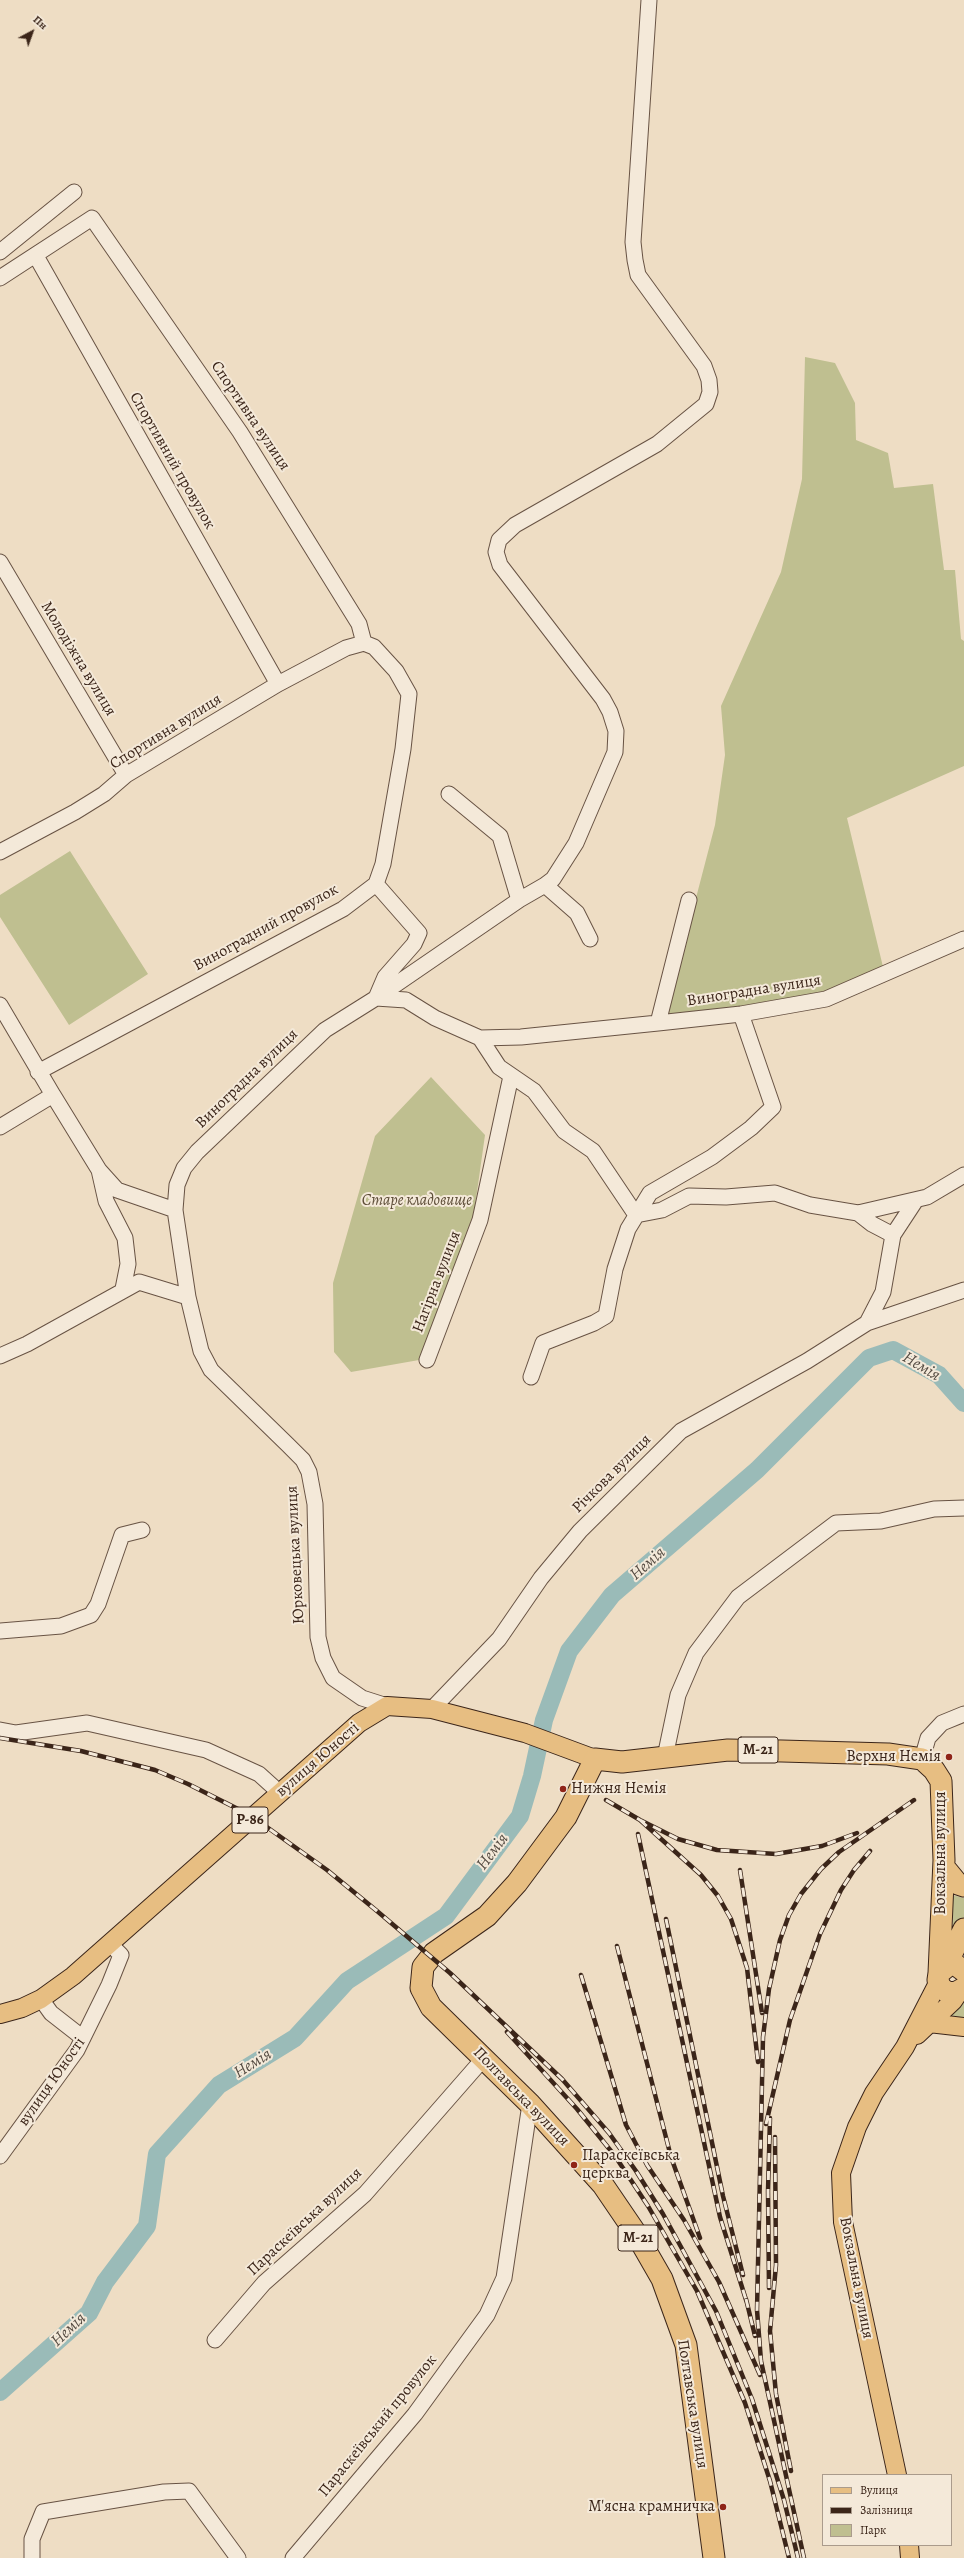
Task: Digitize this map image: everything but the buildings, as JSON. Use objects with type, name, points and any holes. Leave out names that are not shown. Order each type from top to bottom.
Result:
[{"type":"highway","name":"М-21","points":[[595,1759],[622,1762],[728,1750],[775,1750],[888,1754],[922,1760]]},
{"type":"highway","name":"Полтавська вулиця","points":[[595,1759],[566,1817],[517,1883],[487,1916],[434,1954],[423,1967],[421,1988],[431,2007],[530,2104],[603,2185],[635,2232],[662,2279],[686,2345],[714,2558]]},
{"type":"highway","name":"Вокзальна вулиця","points":[[922,1760],[941,1781],[944,1867],[941,1930],[956,1965]]},
{"type":"highway","points":[[944,1867],[958,1884],[964,1886]]},
{"type":"main road","points":[[387,1706],[432,1709],[525,1733],[595,1759]]},
{"type":"main road","name":"вулиця Юності","points":[[0,2014],[22,2008],[41,1999],[73,1976],[359,1723],[387,1706]]},
{"type":"main road","name":"Вокзальна вулиця","points":[[905,2047],[929,2023],[956,1965]]},
{"type":"main road","name":"Вокзальна вулиця","points":[[897,2474],[842,2222],[841,2173],[857,2127],[874,2093],[905,2047],[956,1965]]},
{"type":"main road","points":[[929,2023],[964,2027]]},
{"type":"main road","points":[[909,2546],[910,2558]]},
{"type":"street","name":"Виноградна вулиця","points":[[175,1210],[177,1185],[184,1168],[198,1152],[325,1030],[376,998],[519,900],[553,879],[576,843],[615,752],[616,731],[610,712],[603,699],[500,566],[496,552],[499,540],[515,525],[657,444],[706,404],[710,392],[709,380],[704,366],[638,275],[635,260],[633,242],[649,0]]},
{"type":"street","points":[[0,252],[74,192]]},
{"type":"street","name":"Спортивна вулиця","points":[[0,852],[75,812],[104,794],[126,775],[278,684],[346,648],[364,643],[359,624],[240,432],[92,218],[36,256]]},
{"type":"street","points":[[0,278],[36,256]]},
{"type":"street","name":"Спортивний провулок","points":[[36,256],[278,684]]},
{"type":"street","name":"Молодіжна вулиця","points":[[0,562],[126,775]]},
{"type":"street","points":[[364,643],[374,647],[396,671],[409,694],[403,749],[383,864],[376,884],[419,933],[414,944],[384,977],[376,998]]},
{"type":"street","points":[[449,794],[500,836],[519,900]]},
{"type":"street","name":"Виноградний провулок","points":[[38,1072],[343,909],[376,884]]},
{"type":"street","points":[[545,885],[577,913],[590,939]]},
{"type":"street","name":"Виноградна вулиця","points":[[658,1023],[689,900]]},
{"type":"street","name":"Виноградна вулиця","points":[[376,998],[406,1000],[435,1018],[480,1038],[521,1037],[741,1014],[826,999],[964,939]]},
{"type":"street","points":[[0,1005],[38,1072],[99,1170],[117,1190],[175,1210]]},
{"type":"street","points":[[531,1378],[543,1343],[594,1323],[606,1316],[615,1269],[628,1229],[650,1194],[712,1157],[751,1128],[773,1107],[741,1014]]},
{"type":"street","points":[[480,1038],[499,1067],[534,1091],[564,1131],[594,1151],[636,1215]]},
{"type":"street","name":"Нагірна вулиця","points":[[427,1360],[480,1220],[511,1076]]},
{"type":"street","points":[[0,1127],[53,1094]]},
{"type":"street","points":[[99,1170],[106,1201],[124,1238],[128,1264],[123,1289]]},
{"type":"street","points":[[636,1215],[662,1210],[689,1196],[726,1197],[775,1193],[810,1205],[858,1213],[927,1198],[964,1175]]},
{"type":"street","points":[[867,1323],[883,1292],[893,1235],[916,1200]]},
{"type":"street","name":"Юрковецька вулиця","points":[[175,1210],[188,1297],[201,1351],[211,1370],[303,1460],[309,1472],[315,1504],[318,1637],[322,1658],[333,1678],[362,1698],[387,1706]]},
{"type":"street","points":[[858,1213],[872,1224],[893,1235]]},
{"type":"street","points":[[0,1356],[27,1344],[123,1289],[140,1282],[188,1297]]},
{"type":"street","name":"Річкова вулиця","points":[[432,1709],[499,1639],[541,1578],[580,1531],[681,1431],[807,1360],[867,1323],[964,1290]]},
{"type":"street","points":[[665,1757],[678,1695],[696,1653],[738,1597],[836,1523],[881,1521],[934,1509],[964,1508]]},
{"type":"street","points":[[0,1631],[61,1626],[91,1615],[98,1604],[122,1535],[142,1530]]},
{"type":"street","points":[[922,1760],[928,1738],[942,1723],[964,1714]]},
{"type":"street","points":[[0,1730],[16,1733],[87,1723],[206,1750],[259,1774],[280,1793]]},
{"type":"street","name":"вулиця Юності","points":[[0,2156],[77,2050],[121,1955],[110,1944]]},
{"type":"street","points":[[41,1999],[57,2018],[83,2038]]},
{"type":"street","name":"Параскеївська вулиця","points":[[215,2340],[264,2283],[365,2194],[484,2058]]},
{"type":"street","name":"Параскеївський провулок","points":[[293,2558],[415,2414],[487,2315],[504,2278],[530,2104]]},
{"type":"street","points":[[32,2558],[32,2539],[43,2512],[164,2492],[189,2491],[238,2558]]},
{"type":"green space","points":[[805,357],[835,363],[855,403],[856,440],[888,453],[894,488],[933,484],[944,570],[955,570],[961,639],[964,641],[964,766],[847,818],[884,971],[826,993],[747,1009],[665,1017],[715,825],[725,755],[721,706],[781,572],[802,479]]},
{"type":"green space","points":[[70,851],[148,974],[69,1025],[0,917],[0,895]]},
{"type":"green space","name":"Старе кладовище","points":[[431,1077],[485,1135],[474,1213],[419,1360],[351,1372],[334,1352],[333,1283],[375,1136]]},
{"type":"green space","points":[[952,1895],[964,1898],[964,1917],[953,1941]]},
{"type":"green space","points":[[961,2000],[964,2001],[964,2020],[942,2017]]},
{"type":"waterway","name":"Немія","points":[[0,2392],[89,2313],[105,2282],[147,2226],[157,2154],[219,2085],[295,2038],[347,1981],[446,1916],[520,1816],[532,1776],[544,1720],[569,1651],[612,1595],[757,1470],[869,1358],[893,1350],[939,1375],[964,1403]]},
{"type":"railway","points":[[0,1738],[81,1751],[155,1770],[188,1784],[250,1815],[327,1870],[377,1911],[450,1973],[562,2079],[609,2133],[636,2171],[663,2214],[716,2311],[752,2399],[784,2500],[798,2558]]},
{"type":"railway","points":[[606,1800],[640,1820],[678,1839],[717,1850],[776,1854],[822,1846],[857,1833]]},
{"type":"railway","points":[[804,2558],[761,2361],[757,2310],[763,2037],[769,1989],[780,1940],[789,1915],[801,1894],[821,1869],[839,1852],[914,1800]]},
{"type":"railway","points":[[640,1820],[701,1875],[718,1896],[731,1919],[747,1968],[758,2062]]},
{"type":"railway","points":[[638,1834],[720,2217],[747,2303]]},
{"type":"railway","points":[[766,2124],[790,2020],[820,1934],[841,1890],[854,1870],[870,1851]]},
{"type":"railway","points":[[740,1870],[762,2013]]},
{"type":"railway","points":[[666,1919],[723,2196],[743,2275]]},
{"type":"railway","points":[[617,1946],[671,2157],[700,2238]]},
{"type":"railway","points":[[581,1975],[626,2125],[647,2165],[684,2220],[719,2282],[760,2375]]},
{"type":"railway","points":[[507,2032],[577,2109],[615,2156],[648,2206],[697,2291],[745,2403],[770,2481],[789,2558]]},
{"type":"railway","points":[[769,2288],[768,2191],[770,2118]]},
{"type":"railway","points":[[775,2137],[776,2265],[770,2331],[776,2394],[791,2471]]},
{"type":"railway","points":[[746,2299],[755,2336]]},
{"type":"place","name":"Верхня Немія","points":[[949,1757]]},
{"type":"place","name":"Нижня Немія","points":[[563,1789]]},
{"type":"place","name":"Параскеївська церква","points":[[574,2165]]},
{"type":"place","name":"М'ясна крамничка","points":[[723,2507]]}]
